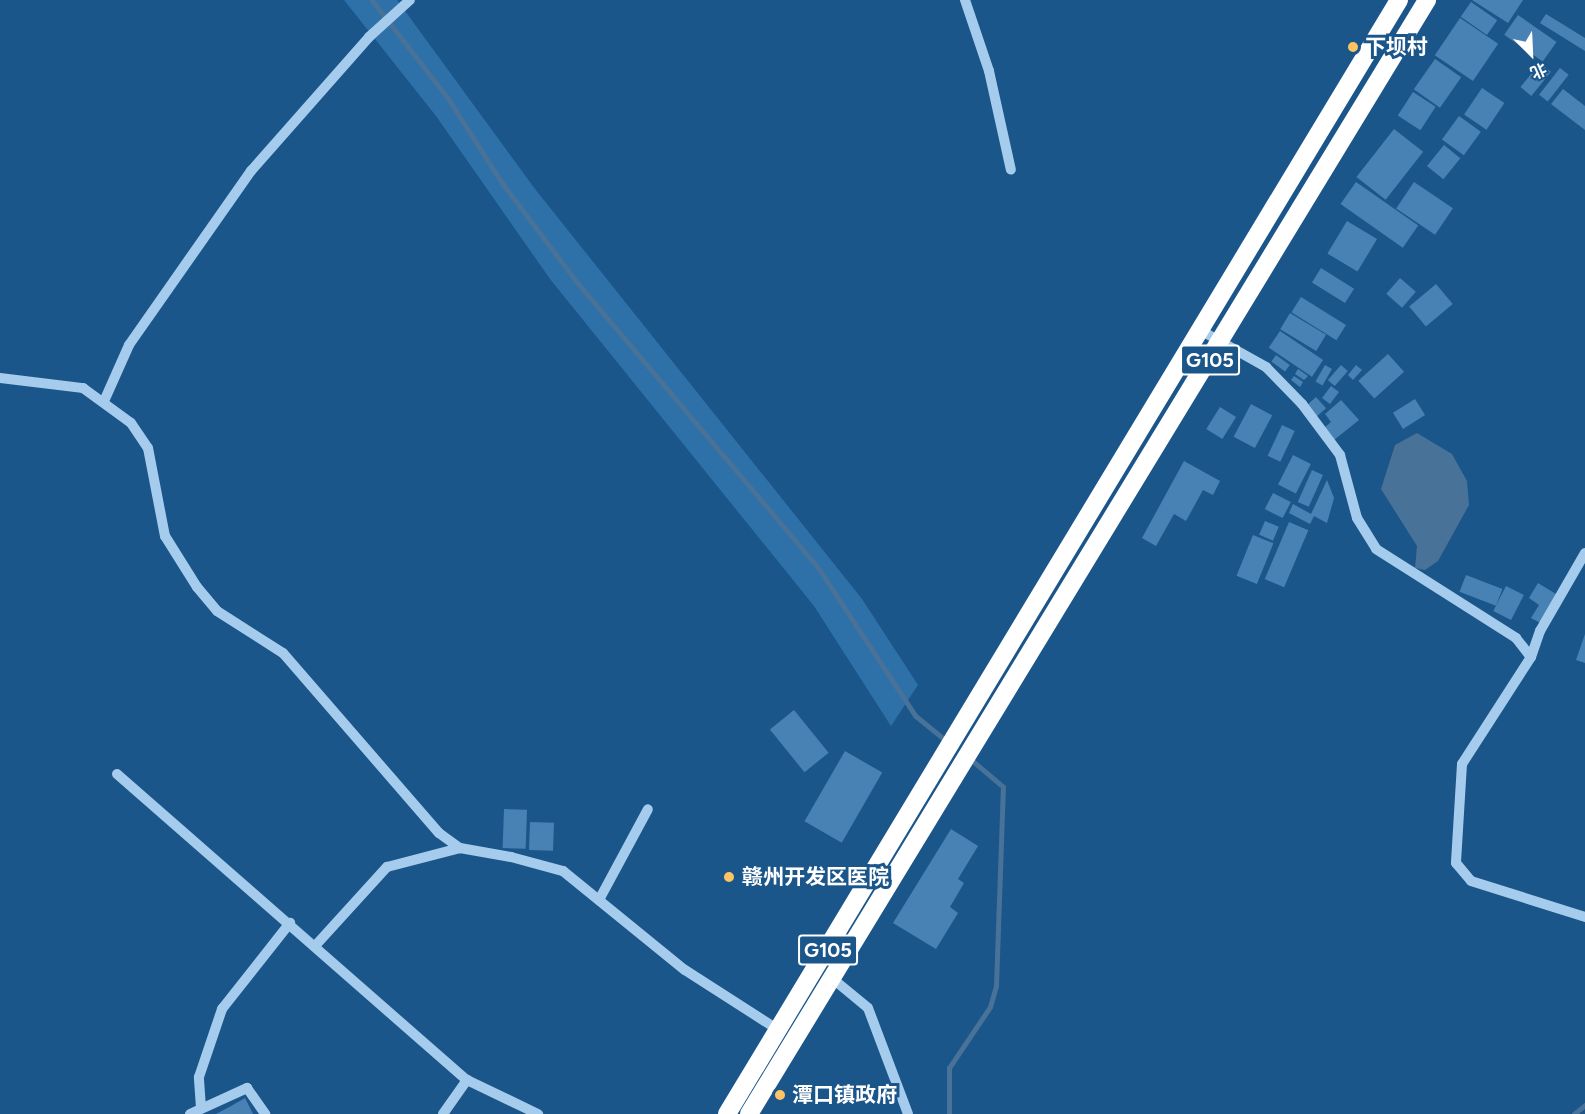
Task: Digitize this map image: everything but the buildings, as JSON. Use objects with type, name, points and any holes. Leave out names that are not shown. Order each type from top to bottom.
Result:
[{"type":"highway","name":"G105","points":[[750,1114],[833,979],[921,810],[925,783],[1399,0]]},
{"type":"highway","name":"G105","points":[[727,1114],[921,810],[942,793],[1223,340],[1427,0]]},
{"type":"street","points":[[965,0],[989,71],[1011,170]]},
{"type":"street","points":[[105,399],[129,345],[210,226],[369,37],[408,2]]},
{"type":"street","points":[[1200,330],[1223,340],[1266,367],[1319,426],[1349,475],[1357,518],[1376,549],[1516,638],[1531,657]]},
{"type":"street","points":[[0,378],[83,388],[105,399],[148,448],[165,536],[197,587],[218,611],[283,653],[439,832],[460,848],[563,871],[686,969],[780,1031]]},
{"type":"street","points":[[1584,555],[1540,631],[1531,657],[1462,764],[1456,863],[1471,881],[1585,916]]},
{"type":"street","points":[[117,774],[467,1080],[538,1114]]},
{"type":"street","points":[[599,900],[648,808]]},
{"type":"street","points":[[315,946],[387,867],[460,848]]},
{"type":"street","points":[[201,1108],[199,1077],[222,1009],[290,923]]},
{"type":"street","points":[[833,979],[867,1008],[908,1114]]},
{"type":"street","points":[[443,1114],[467,1080]]},
{"type":"street","points":[[190,1114],[247,1088],[265,1114]]},
{"type":"shaded area","points":[[344,0],[397,0],[535,189],[862,599],[918,685],[891,726],[814,606],[550,279],[436,116]]},
{"type":"shaded area","points":[[1417,433],[1452,454],[1467,481],[1469,505],[1438,561],[1425,570],[1415,568],[1417,546],[1381,489],[1395,445]]},
{"type":"waterway","points":[[372,0],[448,98],[503,184],[577,282],[818,567],[916,716],[948,742]]},
{"type":"waterway","points":[[949,1114],[949,1068],[990,1007],[996,986],[1003,787],[971,760]]},
{"type":"waterway","points":[[1574,1114],[1585,1105]]},
{"type":"place","name":"下坝村","points":[[1353,47]]},
{"type":"place","name":"赣州开发区医院","points":[[729,877]]},
{"type":"place","name":"潭口镇政府","points":[[780,1095]]}]
